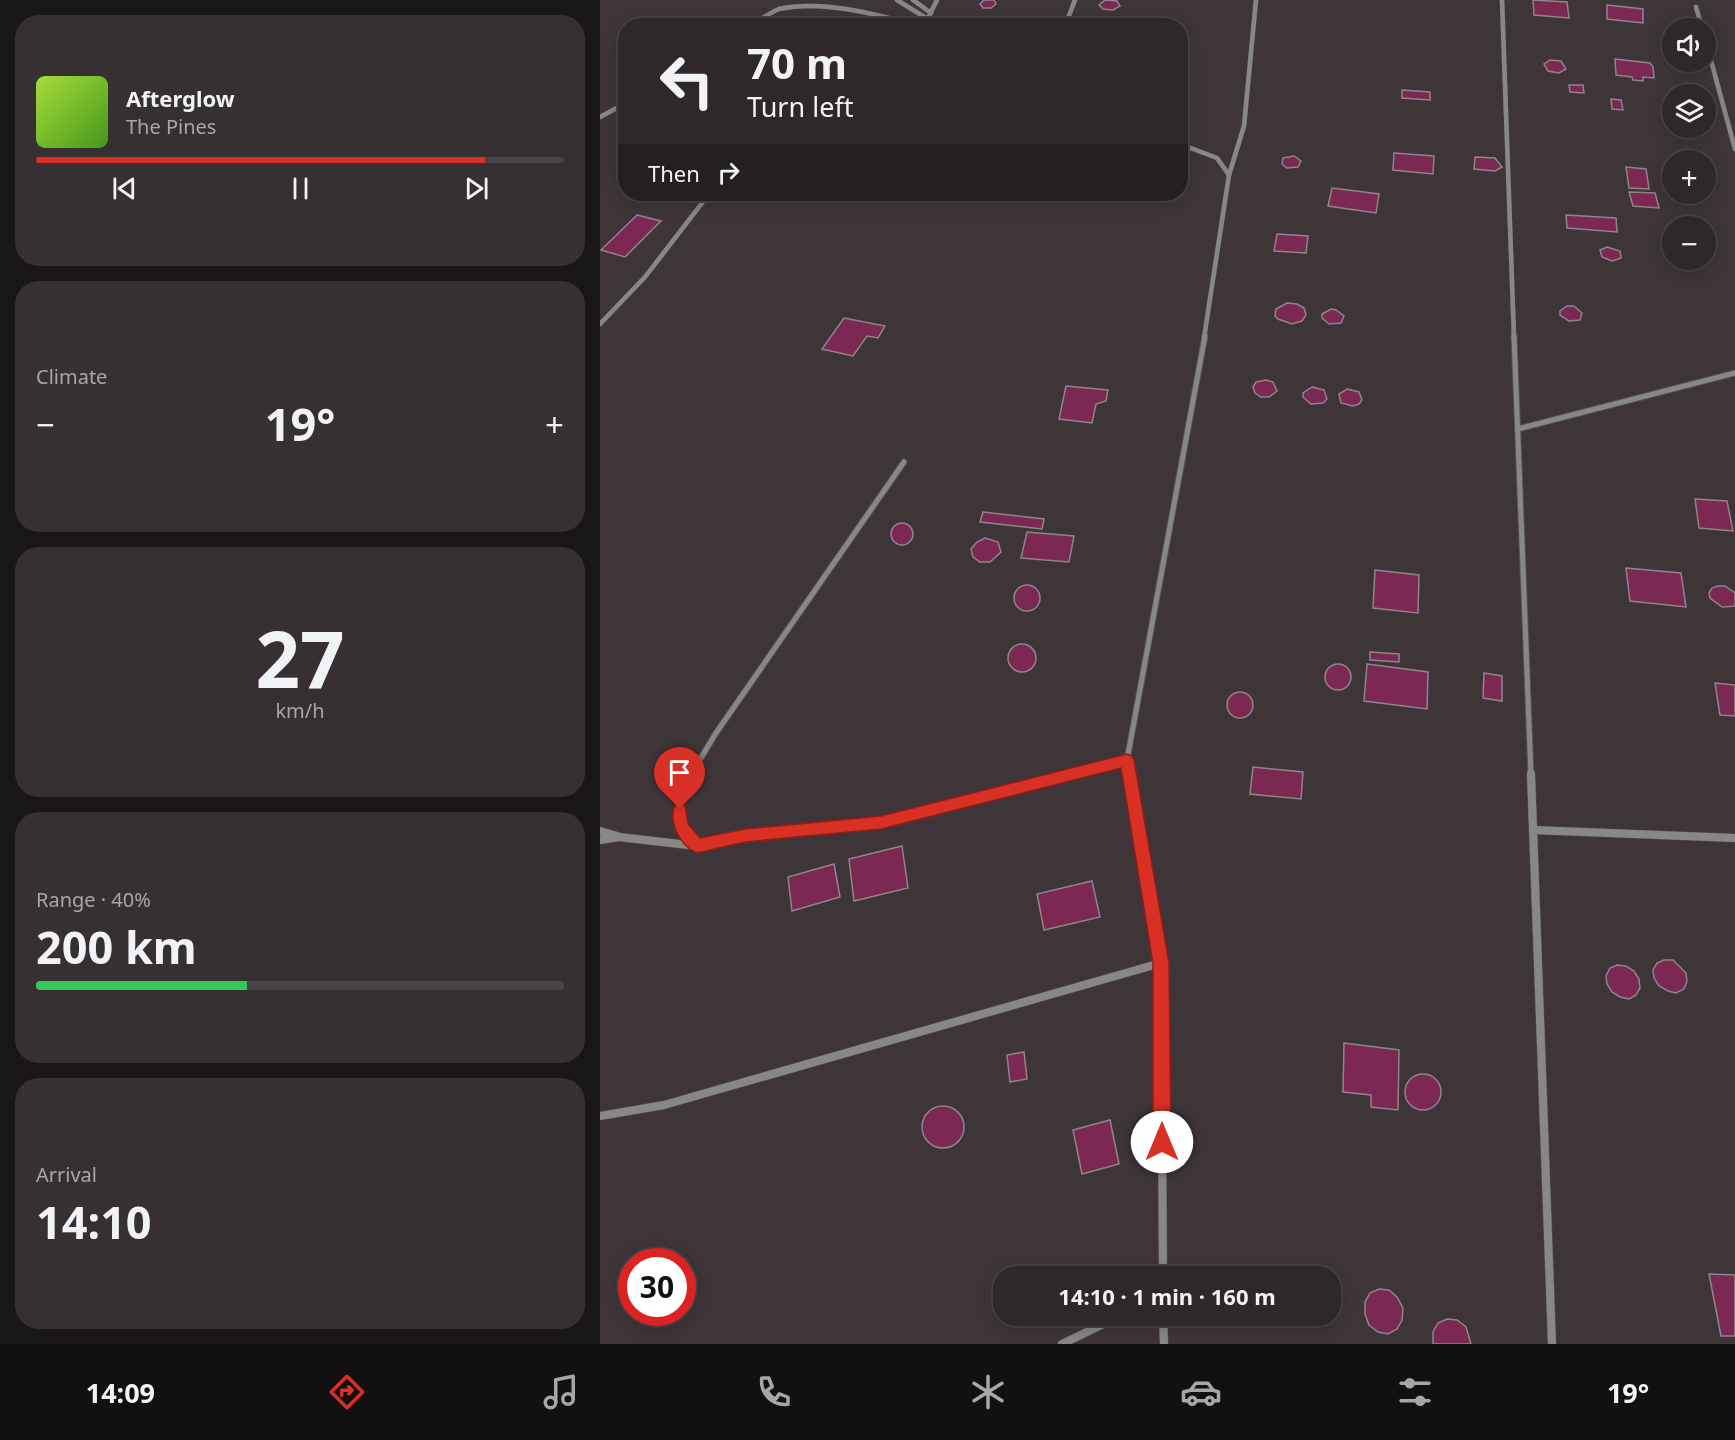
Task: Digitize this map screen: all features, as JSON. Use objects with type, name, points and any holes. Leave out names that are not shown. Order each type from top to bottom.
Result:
[{"type":"street","points":[[897,0],[926,18]]},
{"type":"street","points":[[913,0],[931,13]]},
{"type":"street","points":[[928,18],[937,0]]},
{"type":"street","points":[[1068,18],[1075,0]]},
{"type":"street","points":[[1163,1266],[1161,963],[1127,760],[1200,366],[1229,175],[1244,126],[1256,0]]},
{"type":"street","points":[[1502,0],[1504,104],[1552,1344]]},
{"type":"street","points":[[765,18],[780,9],[804,3],[854,7],[890,18]]},
{"type":"street","points":[[1696,7],[1699,18]]},
{"type":"street","points":[[1714,72],[1735,149]]},
{"type":"street","points":[[600,117],[618,107]]},
{"type":"street","points":[[1188,146],[1217,158],[1229,175]]},
{"type":"street","points":[[600,324],[645,277],[704,201]]},
{"type":"street","points":[[1518,429],[1735,373]]},
{"type":"street","points":[[697,846],[681,826],[680,792],[716,732],[904,462]]},
{"type":"street","points":[[600,831],[619,837],[697,846],[745,836],[881,823],[1127,760]]},
{"type":"street","points":[[1533,830],[1735,838]]},
{"type":"street","points":[[600,840],[619,837]]},
{"type":"street","points":[[600,1116],[664,1105],[1161,963]]},
{"type":"street","points":[[1062,1344],[1099,1326]]},
{"type":"street","points":[[1163,1326],[1164,1344]]},
{"type":"building","points":[[984,0],[994,0],[996,4],[991,8],[983,8],[980,4]]},
{"type":"building","points":[[1105,0],[1117,1],[1120,6],[1113,10],[1103,9],[1099,5]]},
{"type":"building","points":[[1533,0],[1567,2],[1569,18],[1534,15]]},
{"type":"building","points":[[1607,5],[1643,9],[1643,23],[1607,19]]},
{"type":"building","points":[[1615,59],[1650,63],[1653,67],[1654,78],[1643,77],[1643,81],[1616,75]]},
{"type":"building","points":[[1550,60],[1561,61],[1566,69],[1559,73],[1548,71],[1544,64]]},
{"type":"building","points":[[1569,85],[1583,85],[1584,93],[1570,92]]},
{"type":"building","points":[[1402,90],[1430,92],[1430,100],[1402,98]]},
{"type":"building","points":[[1611,99],[1621,100],[1623,110],[1612,109]]},
{"type":"building","points":[[1394,153],[1434,156],[1433,174],[1393,170]]},
{"type":"building","points":[[1294,156],[1301,161],[1298,167],[1287,168],[1282,164],[1283,158]]},
{"type":"building","points":[[1475,157],[1495,158],[1502,167],[1495,171],[1474,169]]},
{"type":"building","points":[[1626,167],[1646,169],[1649,189],[1629,188]]},
{"type":"building","points":[[1332,188],[1379,194],[1376,213],[1328,206]]},
{"type":"building","points":[[1629,192],[1655,193],[1659,208],[1633,206]]},
{"type":"building","points":[[637,215],[661,221],[625,257],[601,250]]},
{"type":"building","points":[[1566,215],[1616,218],[1617,232],[1567,228]]},
{"type":"building","points":[[1277,234],[1308,236],[1306,253],[1274,251]]},
{"type":"building","points":[[1607,247],[1620,251],[1621,258],[1612,261],[1602,257],[1600,250]]},
{"type":"building","points":[[1287,303],[1297,304],[1304,308],[1306,315],[1302,321],[1292,324],[1275,316],[1276,309]]},
{"type":"building","points":[[1567,306],[1574,306],[1582,313],[1580,320],[1569,321],[1560,315],[1560,311]]},
{"type":"building","points":[[1331,309],[1344,316],[1341,323],[1329,324],[1322,318],[1322,314]]},
{"type":"building","points":[[844,318],[885,326],[878,338],[867,336],[853,356],[822,349]]},
{"type":"building","points":[[1266,380],[1273,382],[1277,391],[1269,397],[1261,397],[1255,393],[1253,387],[1256,382]]},
{"type":"building","points":[[1066,386],[1108,390],[1106,401],[1096,404],[1092,423],[1059,419]]},
{"type":"building","points":[[1312,387],[1324,390],[1327,399],[1323,403],[1311,404],[1303,397],[1303,393]]},
{"type":"building","points":[[1347,389],[1359,392],[1362,400],[1359,404],[1353,406],[1341,403],[1339,394]]},
{"type":"building","points":[[1695,499],[1727,501],[1733,531],[1699,528]]},
{"type":"building","points":[[983,512],[1044,519],[1042,529],[980,522]]},
{"type":"building","points":[[902,523],[910,526],[913,534],[910,542],[902,545],[894,542],[891,534],[894,526]]},
{"type":"building","points":[[1027,532],[1074,536],[1069,562],[1021,558]]},
{"type":"building","points":[[985,538],[998,542],[1001,552],[990,562],[980,562],[973,557],[971,549]]},
{"type":"building","points":[[1626,568],[1681,573],[1686,607],[1630,601]]},
{"type":"building","points":[[1375,570],[1419,575],[1418,613],[1373,608]]},
{"type":"building","points":[[1027,585],[1036,589],[1040,598],[1036,607],[1027,611],[1018,607],[1014,598],[1018,589]]},
{"type":"building","points":[[1725,586],[1735,593],[1735,606],[1722,607],[1710,598],[1709,593],[1712,588]]},
{"type":"building","points":[[1022,644],[1032,648],[1036,658],[1032,668],[1022,672],[1012,668],[1008,658],[1012,648]]},
{"type":"building","points":[[1370,652],[1399,654],[1399,662],[1370,660]]},
{"type":"building","points":[[1338,664],[1347,668],[1351,677],[1347,686],[1338,690],[1329,686],[1325,677],[1329,668]]},
{"type":"building","points":[[1367,664],[1428,672],[1427,709],[1364,701]]},
{"type":"building","points":[[1484,673],[1502,676],[1502,701],[1483,698]]},
{"type":"building","points":[[1715,683],[1735,685],[1735,716],[1720,715]]},
{"type":"building","points":[[1240,692],[1249,696],[1253,705],[1249,714],[1240,718],[1231,714],[1227,705],[1231,696]]},
{"type":"building","points":[[1253,767],[1303,772],[1301,799],[1250,794]]},
{"type":"building","points":[[902,846],[908,888],[854,901],[849,859]]},
{"type":"building","points":[[834,864],[840,897],[792,911],[788,877]]},
{"type":"building","points":[[1092,881],[1100,917],[1044,930],[1037,894]]},
{"type":"building","points":[[1673,960],[1686,973],[1687,982],[1684,989],[1676,993],[1659,986],[1654,978],[1653,970],[1657,963]]},
{"type":"building","points":[[1617,965],[1626,966],[1634,971],[1639,979],[1640,988],[1636,995],[1629,999],[1612,992],[1607,984],[1606,976],[1610,968]]},
{"type":"building","points":[[1344,1043],[1399,1050],[1398,1110],[1371,1107],[1371,1095],[1343,1092]]},
{"type":"building","points":[[1024,1052],[1027,1079],[1010,1082],[1007,1055]]},
{"type":"building","points":[[1423,1074],[1436,1079],[1441,1092],[1436,1105],[1423,1110],[1410,1105],[1405,1092],[1410,1079]]},
{"type":"building","points":[[943,1106],[958,1112],[964,1127],[958,1142],[943,1148],[928,1142],[922,1127],[928,1112]]},
{"type":"building","points":[[1110,1120],[1119,1164],[1082,1174],[1073,1130]]},
{"type":"building","points":[[1709,1274],[1735,1275],[1735,1336],[1721,1336]]},
{"type":"building","points":[[1379,1289],[1389,1290],[1397,1297],[1403,1308],[1402,1320],[1397,1329],[1388,1334],[1378,1332],[1369,1325],[1365,1314],[1365,1302],[1370,1293]]},
{"type":"building","points":[[1447,1319],[1457,1320],[1466,1327],[1471,1344],[1433,1344],[1433,1332],[1438,1323]]},
{"type":"route","points":[[680,809],[681,826],[697,846],[745,836],[881,823],[1127,760],[1161,963],[1162,1142]]}]
